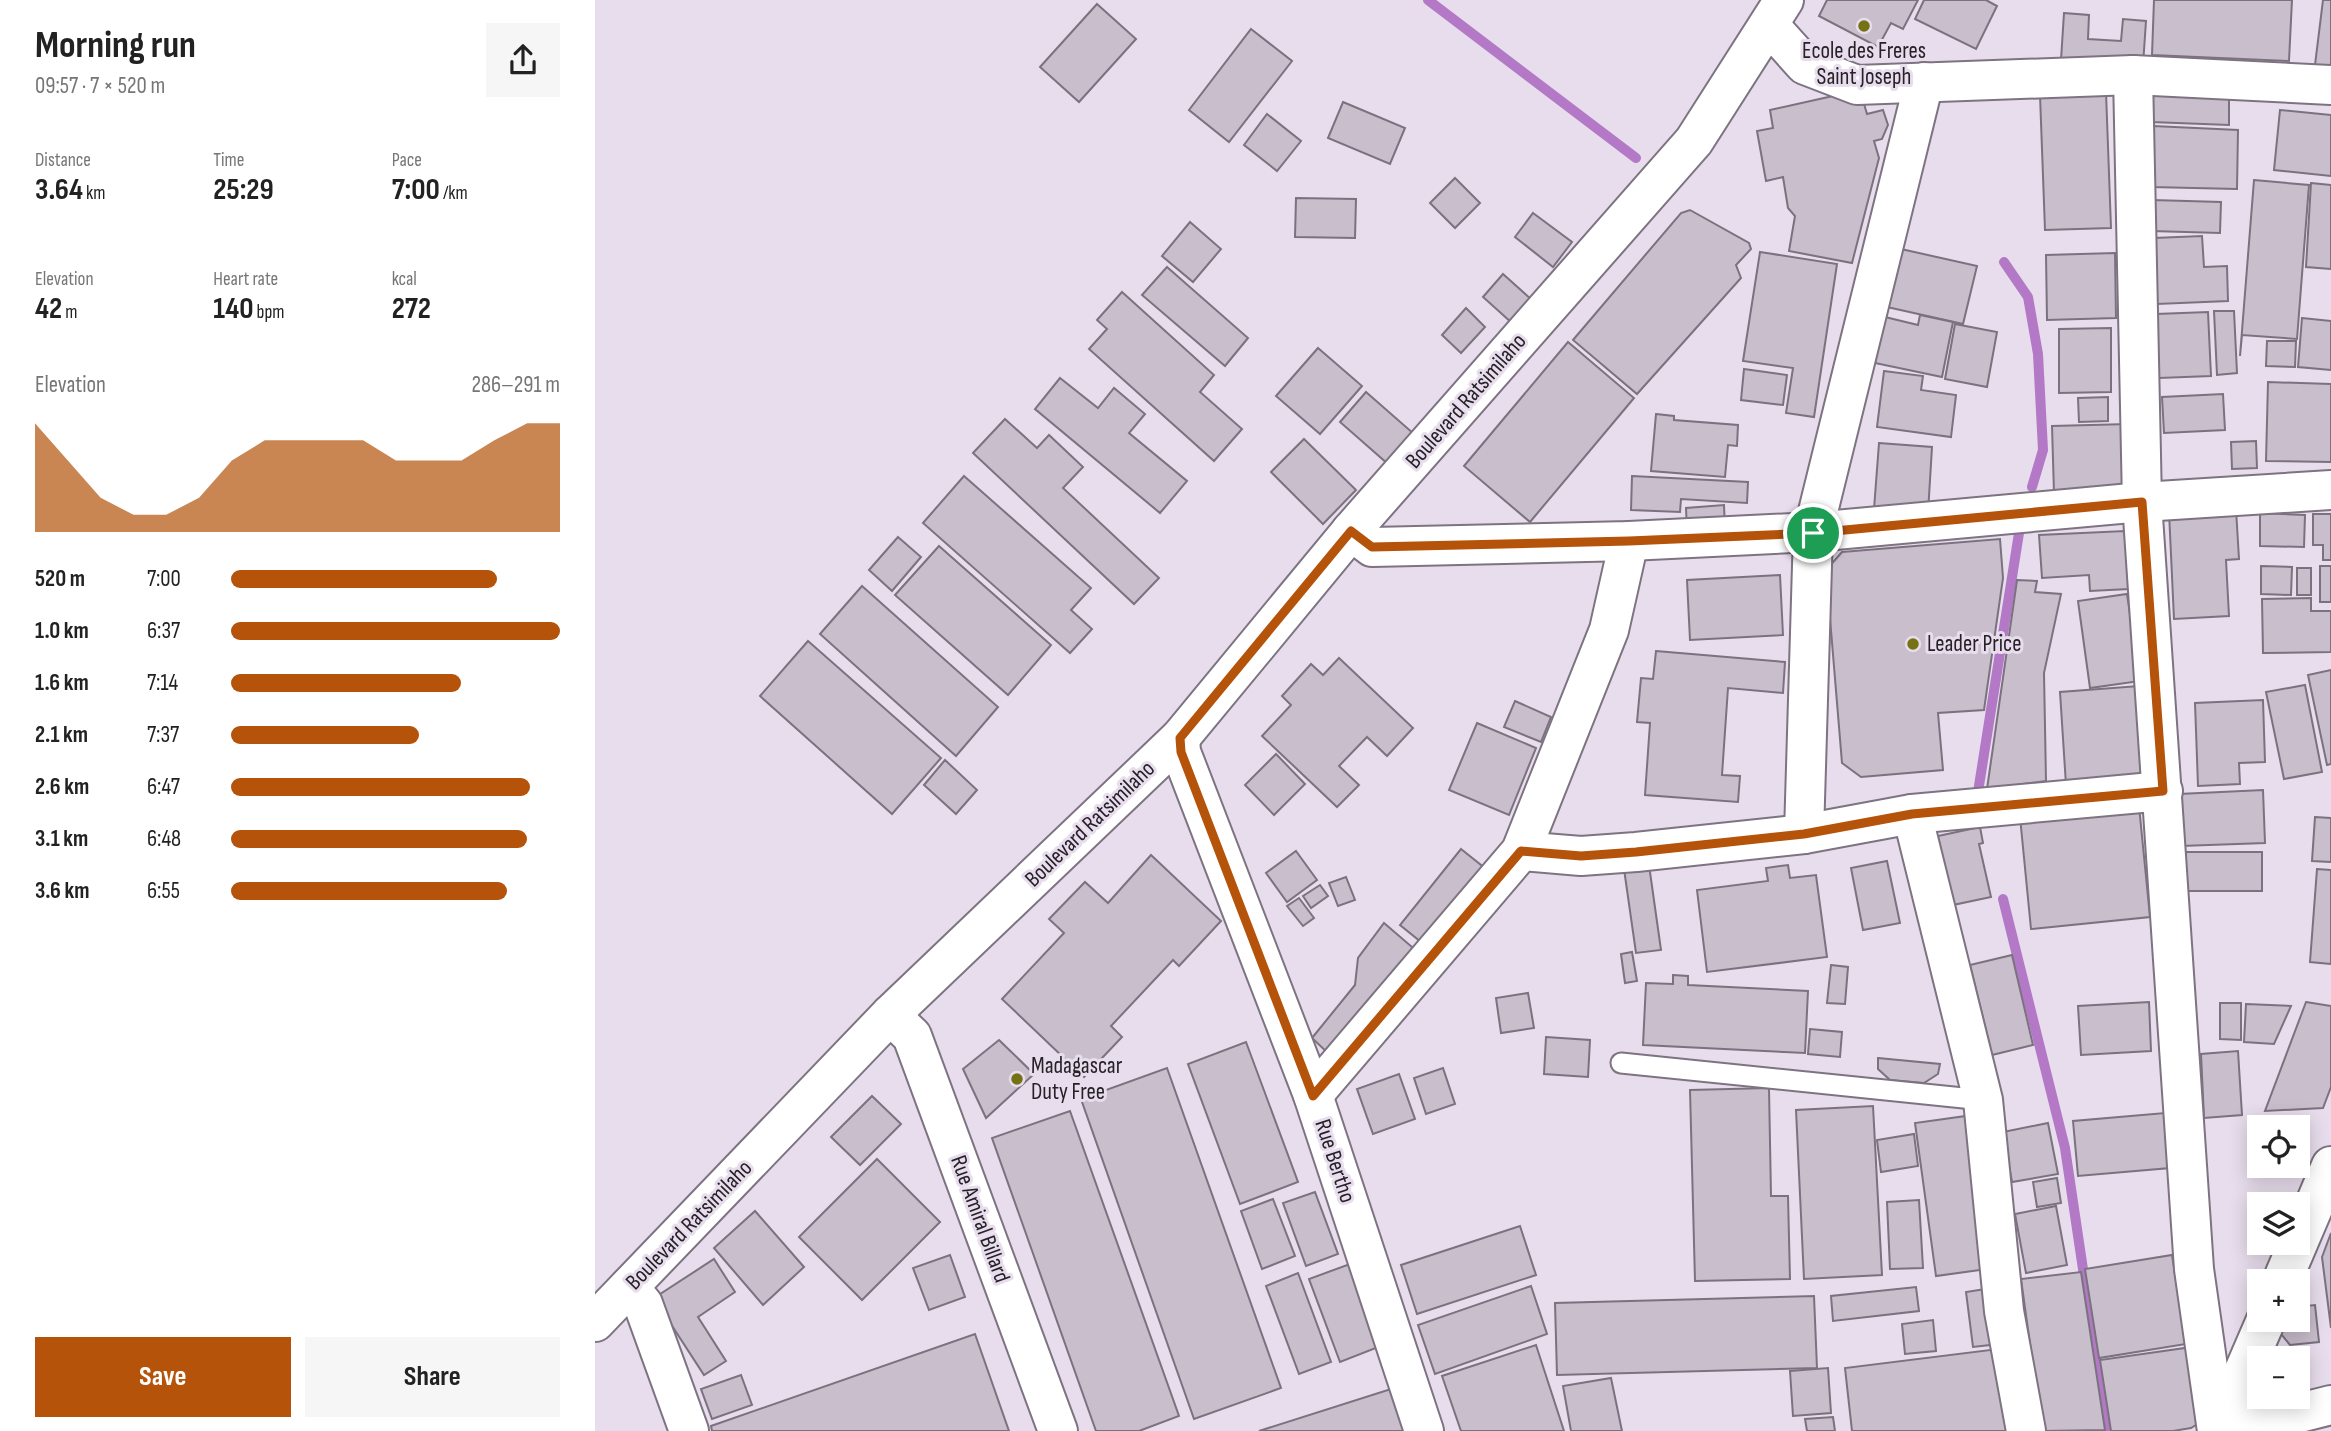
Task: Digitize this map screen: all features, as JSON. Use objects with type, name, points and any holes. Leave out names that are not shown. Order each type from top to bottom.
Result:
[{"type":"street","points":[[1776,13],[1805,65],[1857,85],[2133,75],[2331,85]]},
{"type":"street","name":"Boulevard Ratsimilaho","points":[[595,1322],[890,1015],[1180,738],[1351,531],[1695,141],[1776,13]]},
{"type":"street","points":[[2133,75],[2142,502],[2194,1269],[2218,1431]]},
{"type":"street","points":[[1804,834],[1813,533],[1924,82]]},
{"type":"street","points":[[1351,531],[1372,547],[1629,541],[1813,533],[2142,502],[2331,490]]},
{"type":"street","points":[[1313,1096],[1521,851],[1609,630],[1629,541]]},
{"type":"street","name":"Rue Bertho","points":[[1180,738],[1181,752],[1313,1096],[1424,1431]]},
{"type":"street","points":[[1521,851],[1581,856],[1804,834],[1912,814],[2163,791]]},
{"type":"street","points":[[1912,814],[1983,1100],[2004,1311],[2026,1431]]},
{"type":"street","name":"Rue Amiral Billard","points":[[890,1015],[912,1036],[1058,1431]]},
{"type":"street","points":[[2287,1269],[2331,1166]]},
{"type":"street","points":[[629,1286],[643,1304],[689,1431]]},
{"type":"street","points":[[2218,1431],[2261,1332]]},
{"type":"street","points":[[2228,1431],[2331,1405]]},
{"type":"lane","points":[[1622,1063],[1983,1100]]},
{"type":"building","name":"Ecole des Freres Saint Joseph","points":[[1827,0],[1918,0],[1903,29],[1891,23],[1878,47],[1819,16]]},
{"type":"building","name":"Ecole des Freres Saint Joseph","points":[[1924,0],[1986,0],[1997,6],[1976,49],[1915,19]]},
{"type":"building","points":[[2154,0],[2292,0],[2289,61],[2152,55]]},
{"type":"building","points":[[2323,0],[2331,0],[2331,67],[2315,65]]},
{"type":"building","points":[[1097,4],[1136,39],[1079,102],[1040,67]]},
{"type":"building","points":[[2064,13],[2089,15],[2088,39],[2121,41],[2123,19],[2146,21],[2143,65],[2061,60]]},
{"type":"building","points":[[1251,29],[1292,61],[1229,142],[1189,110]]},
{"type":"building","points":[[1860,90],[1867,114],[1883,110],[1888,125],[1882,139],[1874,141],[1879,158],[1852,263],[1789,251],[1795,216],[1788,208],[1783,177],[1766,181],[1757,131],[1773,128],[1770,110]]},
{"type":"building","points":[[2106,92],[2111,228],[2045,230],[2040,95]]},
{"type":"building","points":[[2152,95],[2229,97],[2229,125],[2151,122]]},
{"type":"building","points":[[1343,102],[1405,128],[1390,164],[1328,138]]},
{"type":"building","points":[[2280,110],[2331,115],[2331,176],[2274,170]]},
{"type":"building","points":[[1267,114],[1301,141],[1277,171],[1244,145]]},
{"type":"building","points":[[2153,126],[2238,130],[2237,189],[2151,187]]},
{"type":"building","points":[[1455,178],[1480,203],[1455,228],[1430,203]]},
{"type":"building","points":[[2254,180],[2309,185],[2297,339],[2242,335],[2240,356]]},
{"type":"building","points":[[2311,183],[2331,185],[2331,269],[2306,267]]},
{"type":"building","points":[[1296,198],[1356,199],[1355,238],[1295,237]]},
{"type":"building","points":[[2152,200],[2221,202],[2220,233],[2151,231]]},
{"type":"building","points":[[1690,210],[1749,243],[1751,249],[1736,265],[1741,278],[1637,394],[1573,340],[1681,213]]},
{"type":"building","points":[[1533,213],[1572,242],[1553,267],[1515,237]]},
{"type":"building","points":[[1190,222],[1221,249],[1193,282],[1162,256]]},
{"type":"building","points":[[2202,236],[2204,267],[2227,266],[2228,301],[2157,304],[2154,238]]},
{"type":"building","points":[[1901,249],[1977,266],[1963,324],[1887,307]]},
{"type":"building","points":[[1760,252],[1837,264],[1814,417],[1786,413],[1793,368],[1743,361]]},
{"type":"building","points":[[2115,253],[2116,318],[2047,320],[2046,255]]},
{"type":"building","points":[[1167,267],[1248,338],[1225,366],[1142,295]]},
{"type":"building","points":[[1503,274],[1532,300],[1512,323],[1483,297]]},
{"type":"building","points":[[1122,292],[1214,375],[1200,392],[1242,429],[1214,461],[1089,349],[1107,329],[1097,320]]},
{"type":"building","points":[[1466,308],[1485,327],[1461,353],[1442,335]]},
{"type":"building","points":[[2214,311],[2234,311],[2237,373],[2217,375]]},
{"type":"building","points":[[2208,312],[2211,376],[2159,378],[2156,314]]},
{"type":"building","points":[[1920,315],[1953,322],[1942,377],[1875,363],[1885,317],[1918,325]]},
{"type":"building","points":[[2302,318],[2331,321],[2331,370],[2298,367]]},
{"type":"building","points":[[1955,324],[1997,332],[1987,387],[1945,379]]},
{"type":"building","points":[[2111,328],[2111,392],[2059,393],[2059,329]]},
{"type":"building","points":[[2267,341],[2296,341],[2295,367],[2266,366]]},
{"type":"building","points":[[1568,342],[1634,398],[1530,522],[1464,466]]},
{"type":"building","points":[[1318,348],[1362,386],[1320,434],[1276,396]]},
{"type":"building","points":[[1744,369],[1787,375],[1783,405],[1741,400]]},
{"type":"building","points":[[1884,371],[1923,376],[1921,390],[1956,395],[1951,437],[1877,427]]},
{"type":"building","points":[[1060,378],[1098,408],[1114,388],[1145,414],[1129,433],[1187,481],[1160,513],[1035,409]]},
{"type":"building","points":[[2268,382],[2331,384],[2331,462],[2266,461]]},
{"type":"building","points":[[1366,392],[1414,434],[1388,464],[1340,422]]},
{"type":"building","points":[[2223,394],[2225,430],[2164,433],[2162,397]]},
{"type":"building","points":[[2108,397],[2108,421],[2079,422],[2078,398]]},
{"type":"building","points":[[1656,414],[1674,416],[1674,420],[1738,425],[1737,446],[1728,445],[1725,477],[1651,471]]},
{"type":"building","points":[[1005,419],[1037,448],[1049,435],[1083,467],[1063,488],[1159,578],[1134,604],[973,453]]},
{"type":"building","points":[[2129,424],[2130,492],[2054,493],[2052,426]]},
{"type":"building","points":[[1304,439],[1356,490],[1323,524],[1271,472]]},
{"type":"building","points":[[2256,441],[2257,468],[2232,469],[2231,442]]},
{"type":"building","points":[[1879,443],[1932,447],[1928,513],[1874,509]]},
{"type":"building","points":[[964,476],[1091,588],[1071,610],[1092,629],[1070,653],[923,523]]},
{"type":"building","points":[[1632,476],[1748,482],[1747,503],[1681,499],[1680,512],[1631,510]]},
{"type":"building","points":[[1724,505],[1725,530],[1687,532],[1686,508]]},
{"type":"building","points":[[2236,509],[2239,559],[2226,560],[2229,616],[2174,619],[2169,512]]},
{"type":"building","points":[[2260,513],[2305,515],[2304,547],[2260,546]]},
{"type":"building","points":[[2313,514],[2331,514],[2331,560],[2323,560],[2323,545],[2313,545]]},
{"type":"building","points":[[2125,531],[2129,589],[2090,591],[2089,575],[2042,578],[2039,535]]},
{"type":"building","points":[[898,537],[921,557],[892,591],[869,570]]},
{"type":"building","name":"Leader Price","points":[[2000,539],[2003,578],[1984,710],[1938,713],[1943,770],[1861,777],[1842,763],[1826,570],[1842,552]]},
{"type":"building","points":[[939,546],[1051,645],[1008,695],[895,595]]},
{"type":"building","points":[[2261,566],[2292,567],[2291,595],[2261,594]]},
{"type":"building","points":[[2320,566],[2331,566],[2331,602],[2320,602]]},
{"type":"building","points":[[2297,568],[2311,568],[2311,595],[2297,595]]},
{"type":"building","points":[[1780,575],[1783,635],[1690,640],[1687,580]]},
{"type":"building","points":[[2017,580],[2037,581],[2035,592],[2061,594],[2044,673],[2046,781],[1987,789]]},
{"type":"building","points":[[862,586],[998,707],[956,756],[820,634]]},
{"type":"building","points":[[2127,594],[2140,681],[2090,688],[2078,601]]},
{"type":"building","points":[[2311,598],[2311,611],[2331,611],[2331,652],[2263,653],[2262,599]]},
{"type":"building","points":[[808,641],[941,758],[892,814],[760,696]]},
{"type":"building","points":[[1656,651],[1785,662],[1783,693],[1728,688],[1722,775],[1740,776],[1738,802],[1645,795],[1650,723],[1637,722],[1641,678],[1653,679]]},
{"type":"building","points":[[1339,658],[1413,728],[1387,756],[1367,737],[1339,766],[1359,785],[1337,807],[1262,736],[1291,705],[1282,696],[1311,664],[1323,675]]},
{"type":"building","points":[[2331,670],[2331,764],[2327,765],[2308,675]]},
{"type":"building","points":[[2305,685],[2322,772],[2284,779],[2266,692]]},
{"type":"building","points":[[2139,686],[2146,779],[2066,785],[2060,692]]},
{"type":"building","points":[[2263,700],[2265,762],[2239,763],[2240,784],[2198,786],[2195,703]]},
{"type":"building","points":[[1515,701],[1551,717],[1541,742],[1504,727]]},
{"type":"building","points":[[1477,723],[1536,748],[1509,815],[1449,790]]},
{"type":"building","points":[[1276,754],[1305,784],[1274,815],[1245,785]]},
{"type":"building","points":[[945,760],[977,790],[956,814],[924,785]]},
{"type":"building","points":[[2263,790],[2265,843],[2181,846],[2179,794]]},
{"type":"building","points":[[2139,806],[2150,917],[2031,929],[2020,817]]},
{"type":"building","points":[[2315,817],[2331,818],[2331,862],[2312,861]]},
{"type":"building","points":[[1980,827],[1983,843],[1979,844],[1991,897],[1953,905],[1938,836]]},
{"type":"building","points":[[1461,849],[1486,869],[1426,946],[1400,925]]},
{"type":"building","points":[[1296,851],[1317,880],[1287,902],[1266,873]]},
{"type":"building","points":[[2186,852],[2262,852],[2262,891],[2186,891]]},
{"type":"building","points":[[1151,855],[1221,921],[1179,966],[1173,960],[1111,1026],[1122,1037],[1084,1077],[1002,999],[1064,933],[1049,919],[1085,882],[1108,903]]},
{"type":"building","points":[[1887,861],[1900,923],[1863,930],[1851,868]]},
{"type":"building","points":[[1649,865],[1661,950],[1636,953],[1624,869]]},
{"type":"building","points":[[1788,865],[1790,878],[1816,875],[1827,957],[1707,972],[1697,890],[1768,881],[1766,868]]},
{"type":"building","points":[[2317,869],[2331,870],[2331,964],[2310,962]]},
{"type":"building","points":[[1346,877],[1355,900],[1338,906],[1329,883]]},
{"type":"building","points":[[1320,885],[1328,896],[1311,908],[1303,896]]},
{"type":"building","points":[[1299,898],[1314,918],[1303,926],[1287,906]]},
{"type":"building","points":[[1384,923],[1419,953],[1331,1056],[1312,1038],[1355,985],[1358,958]]},
{"type":"building","points":[[1632,952],[1637,981],[1625,983],[1621,954]]},
{"type":"building","points":[[2012,955],[2033,1045],[1992,1055],[1970,965]]},
{"type":"building","points":[[1831,965],[1848,967],[1845,1004],[1827,1003]]},
{"type":"building","points":[[1673,975],[1688,976],[1688,985],[1808,991],[1805,1053],[1643,1045],[1646,983],[1673,984]]},
{"type":"building","points":[[1528,993],[1534,1028],[1501,1033],[1496,998]]},
{"type":"building","points":[[2149,1002],[2151,1051],[2081,1055],[2078,1006]]},
{"type":"building","points":[[2306,1002],[2331,1006],[2331,1087],[2323,1108],[2265,1111]]},
{"type":"building","points":[[2220,1003],[2241,1003],[2241,1040],[2220,1039]]},
{"type":"building","points":[[2246,1004],[2291,1006],[2274,1044],[2244,1042]]},
{"type":"building","points":[[1810,1029],[1842,1032],[1840,1057],[1808,1054]]},
{"type":"building","points":[[1546,1037],[1590,1040],[1588,1077],[1544,1074]]},
{"type":"building","points":[[999,1040],[1034,1074],[986,1118],[963,1069]]},
{"type":"building","points":[[1246,1042],[1298,1182],[1240,1204],[1188,1064]]},
{"type":"building","points":[[2238,1051],[2242,1115],[2204,1118],[2201,1054]]},
{"type":"building","points":[[1878,1058],[1940,1064],[1938,1074],[1924,1083],[1890,1080],[1878,1069]]},
{"type":"building","points":[[1167,1068],[1281,1388],[1194,1419],[1081,1099]]},
{"type":"building","points":[[1443,1068],[1455,1104],[1426,1114],[1414,1078]]},
{"type":"building","points":[[1399,1074],[1415,1119],[1373,1134],[1357,1089]]},
{"type":"building","points":[[1769,1088],[1771,1196],[1788,1196],[1790,1279],[1695,1281],[1690,1090]]},
{"type":"building","points":[[872,1096],[901,1124],[860,1165],[831,1137]]},
{"type":"building","points":[[1873,1106],[1882,1275],[1804,1279],[1796,1110]]},
{"type":"building","points":[[1070,1111],[1179,1416],[1139,1431],[1096,1431],[992,1138]]},
{"type":"building","points":[[2165,1113],[2170,1168],[2078,1176],[2073,1121]]},
{"type":"building","points":[[1966,1116],[1987,1269],[1936,1276],[1915,1123]]},
{"type":"building","points":[[2048,1123],[2058,1174],[2012,1182],[2003,1132]]},
{"type":"building","points":[[1914,1134],[1918,1166],[1881,1172],[1877,1140]]},
{"type":"building","points":[[877,1159],[940,1222],[862,1300],[799,1237]]},
{"type":"building","points":[[2057,1178],[2061,1203],[2037,1207],[2033,1182]]},
{"type":"building","points":[[1315,1192],[1338,1254],[1306,1266],[1283,1203]]},
{"type":"building","points":[[1273,1199],[1295,1256],[1262,1269],[1241,1211]]},
{"type":"building","points":[[1919,1200],[1923,1268],[1890,1269],[1887,1202]]},
{"type":"building","points":[[2056,1206],[2067,1265],[2026,1273],[2015,1214]]},
{"type":"building","points":[[755,1211],[804,1267],[763,1305],[714,1248]]},
{"type":"building","points":[[1520,1226],[1536,1275],[1417,1314],[1401,1265]]},
{"type":"building","points":[[2331,1233],[2331,1328],[2322,1257]]},
{"type":"building","points":[[950,1255],[965,1297],[929,1310],[913,1268]]},
{"type":"building","points":[[2172,1255],[2186,1344],[2099,1358],[2085,1269]]},
{"type":"building","points":[[714,1259],[735,1292],[698,1317],[726,1361],[704,1375],[654,1298]]},
{"type":"building","points":[[1350,1264],[1381,1346],[1340,1362],[1309,1279]]},
{"type":"building","points":[[2081,1272],[2105,1430],[2042,1431],[2021,1279]]},
{"type":"building","points":[[1298,1273],[1331,1362],[1299,1374],[1266,1286]]},
{"type":"building","points":[[1531,1286],[1547,1334],[1435,1374],[1418,1325]]},
{"type":"building","points":[[1916,1287],[1919,1311],[1833,1321],[1831,1296]]},
{"type":"building","points":[[1992,1288],[1999,1344],[1973,1347],[1966,1292]]},
{"type":"building","points":[[1814,1296],[1817,1368],[1557,1375],[1555,1303]]},
{"type":"building","points":[[2315,1305],[2319,1342],[2290,1345],[2279,1332],[2310,1332],[2310,1306]]},
{"type":"building","points":[[1933,1320],[1936,1351],[1905,1354],[1902,1324]]},
{"type":"building","points":[[975,1334],[1009,1431],[712,1431],[711,1426]]},
{"type":"building","points":[[1536,1345],[1564,1431],[1461,1431],[1442,1376]]},
{"type":"building","points":[[2192,1347],[2199,1423],[2191,1428],[2173,1431],[2111,1431],[2100,1360]]},
{"type":"building","points":[[1998,1349],[2008,1431],[1852,1431],[1845,1368]]},
{"type":"building","points":[[1828,1368],[1831,1413],[1793,1416],[1790,1371]]},
{"type":"building","points":[[741,1375],[752,1405],[712,1419],[701,1389]]},
{"type":"building","points":[[1611,1378],[1622,1431],[1571,1431],[1563,1386]]},
{"type":"building","points":[[1391,1389],[1404,1431],[1259,1431]]},
{"type":"building","points":[[1833,1417],[1835,1431],[1807,1431],[1805,1419]]},
{"type":"waterway","points":[[1428,0],[1636,158]]},
{"type":"waterway","points":[[2004,262],[2028,297],[2038,354],[2043,450],[2032,487]]},
{"type":"waterway","points":[[1978,792],[2019,533]]},
{"type":"waterway","points":[[2003,899],[2065,1148],[2107,1431]]},
{"type":"place","name":"Ecole des Freres Saint Joseph","points":[[1864,26]]},
{"type":"place","name":"Leader Price","points":[[1913,644]]},
{"type":"place","name":"Madagascar Duty Free","points":[[1017,1079]]},
{"type":"route","points":[[2142,502],[2163,791],[1912,814],[1804,834],[1636,852],[1581,856],[1521,851],[1313,1096],[1181,752],[1180,738],[1351,531],[1372,547],[1629,541],[1813,533],[2142,502]]}]
